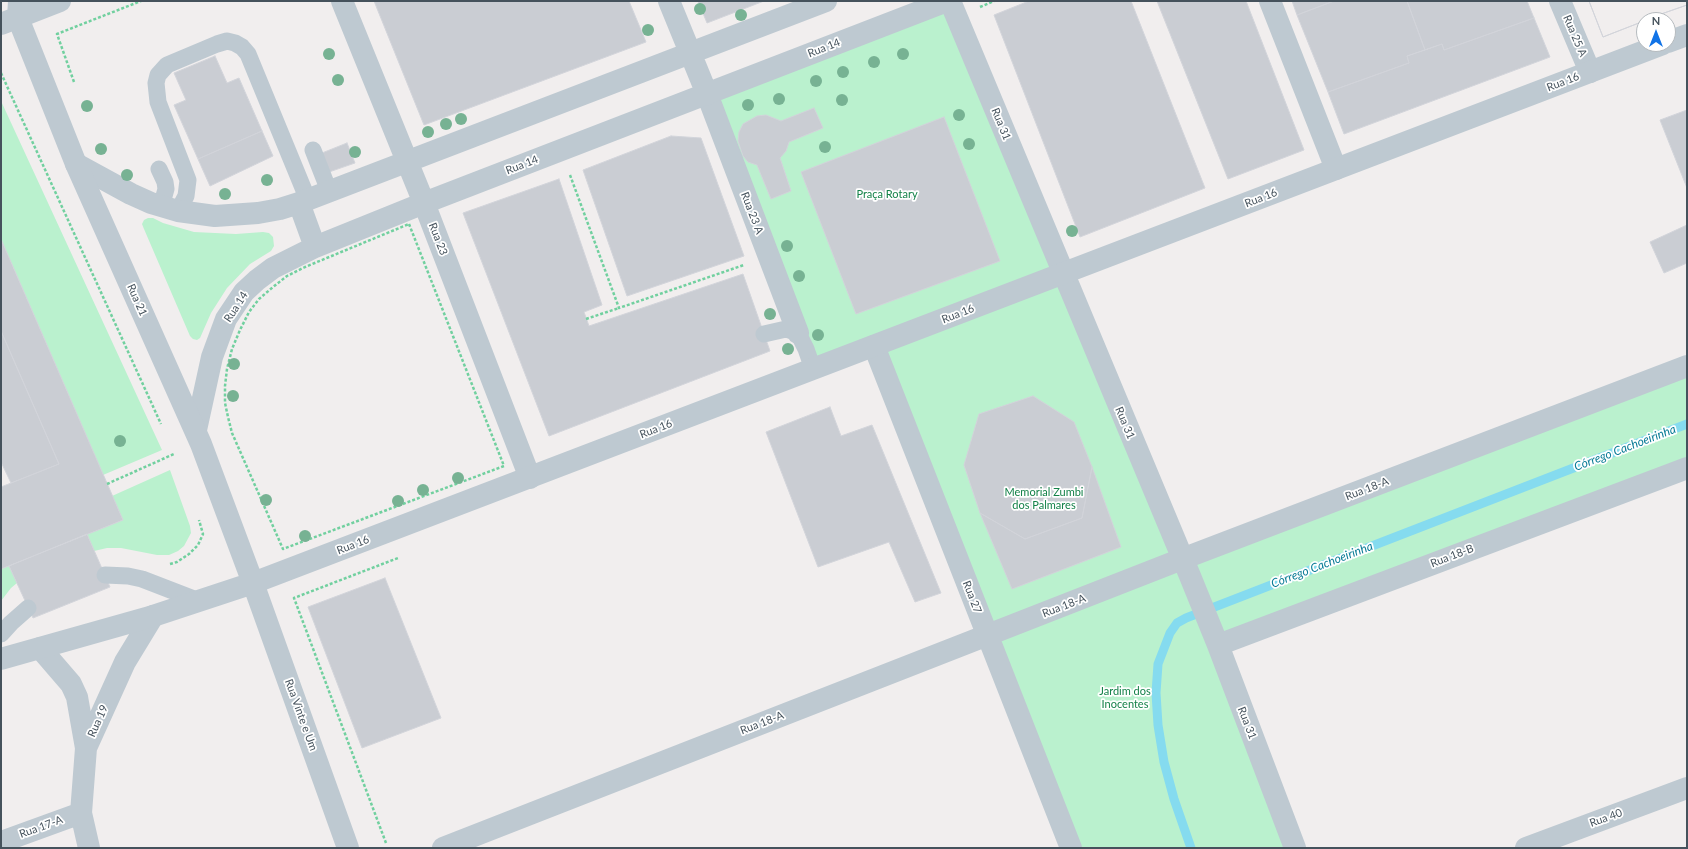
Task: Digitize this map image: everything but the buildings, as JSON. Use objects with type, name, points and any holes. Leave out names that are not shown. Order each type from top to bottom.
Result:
[{"type":"street","points":[[13,14],[60,1]]},
{"type":"street","name":"Rua 23","points":[[342,1],[424,203],[530,478]]},
{"type":"street","points":[[669,1],[690,54]]},
{"type":"street","points":[[76,164],[131,194],[169,209],[215,216],[238,215],[280,209],[826,1]]},
{"type":"street","name":"Rua 14","points":[[196,430],[212,357],[226,319],[244,292],[268,272],[315,247],[424,203],[947,1]]},
{"type":"street","name":"Rua 31","points":[[950,1],[1216,640],[1295,848]]},
{"type":"street","points":[[1270,1],[1336,169]]},
{"type":"street","name":"Rua 25 A","points":[[1560,1],[1590,72]]},
{"type":"street","name":"Rua 21","points":[[13,14],[76,164],[196,430],[254,583]]},
{"type":"street","points":[[1676,39],[1687,35]]},
{"type":"street","name":"Rua 16","points":[[1,659],[153,616],[254,583],[1642,52]]},
{"type":"street","name":"Rua 23 A","points":[[690,54],[707,94],[798,333]]},
{"type":"street","points":[[303,201],[315,247]]},
{"type":"street","name":"Rua 27","points":[[874,346],[1071,848]]},
{"type":"street","name":"Rua 18-A","points":[[443,848],[987,636],[1186,568],[1687,366]]},
{"type":"street","name":"Rua 18-B","points":[[1216,640],[1687,468]]},
{"type":"street","name":"Rua Vinte e Um","points":[[254,583],[348,848]]},
{"type":"street","name":"Rua 19","points":[[86,748],[125,662],[153,616]]},
{"type":"street","name":"Rua 19","points":[[40,648],[71,684],[77,697],[86,748]]},
{"type":"street","points":[[75,848],[81,812],[86,748]]},
{"type":"street","name":"Rua 40","points":[[1526,848],[1687,788]]},
{"type":"street","points":[[81,812],[89,848]]},
{"type":"street","name":"Rua 17-A","points":[[1,842],[81,812]]},
{"type":"lane","points":[[159,169],[165,182],[169,209],[186,196],[188,180],[158,102],[156,83],[158,75],[167,65],[227,41],[242,47],[248,54],[303,201]]},
{"type":"lane","points":[[313,150],[329,191]]},
{"type":"lane","points":[[764,334],[786,329],[798,333],[806,349],[813,369]]},
{"type":"lane","points":[[105,575],[128,576],[142,579],[199,601]]},
{"type":"lane","points":[[1,634],[28,608]]},
{"type":"path","points":[[65,56],[57,34],[141,1]]},
{"type":"path","points":[[977,8],[994,1]]},
{"type":"path","points":[[1,73],[161,425]]},
{"type":"path","points":[[568,171],[619,308]]},
{"type":"path","points":[[409,224],[504,466],[283,549],[232,433],[225,402],[227,369],[232,349],[240,330],[249,312],[259,299],[287,276],[305,267],[409,224]]},
{"type":"path","points":[[586,319],[769,256]]},
{"type":"path","points":[[107,484],[174,454],[171,447]]},
{"type":"path","points":[[163,566],[177,562],[198,545],[203,534],[197,514]]},
{"type":"path","points":[[386,843],[294,598],[405,556]]},
{"type":"green space","points":[[947,1],[1182,559],[1687,366],[1687,468],[1218,645],[1295,848],[1071,848],[874,346],[813,369],[707,94]]},
{"type":"green space","points":[[1,101],[162,450],[103,475],[1,239]]},
{"type":"green space","points":[[153,218],[163,223],[194,232],[236,234],[263,232],[269,233],[273,237],[274,246],[271,251],[250,264],[227,288],[211,313],[200,338],[197,340],[190,336],[144,229],[142,224],[144,220]]},
{"type":"green space","points":[[170,470],[190,526],[191,533],[184,546],[178,551],[169,555],[157,555],[121,548],[107,548],[94,551],[87,534],[123,520],[112,496]]},
{"type":"green space","points":[[9,566],[17,583],[1,601],[1,569]]},
{"type":"waterway","name":"Córrego Cachoeirinha","points":[[1191,848],[1174,799],[1164,762],[1158,725],[1156,693],[1158,664],[1170,633],[1177,623],[1186,618],[1687,424]]},
{"type":"park label","name":"Praça Rotary","points":[[887,194]]},
{"type":"park label","name":"Memorial Zumbi dos Palmares","points":[[1044,498]]},
{"type":"park label","name":"Jardim dos Inocentes","points":[[1125,697]]}]
